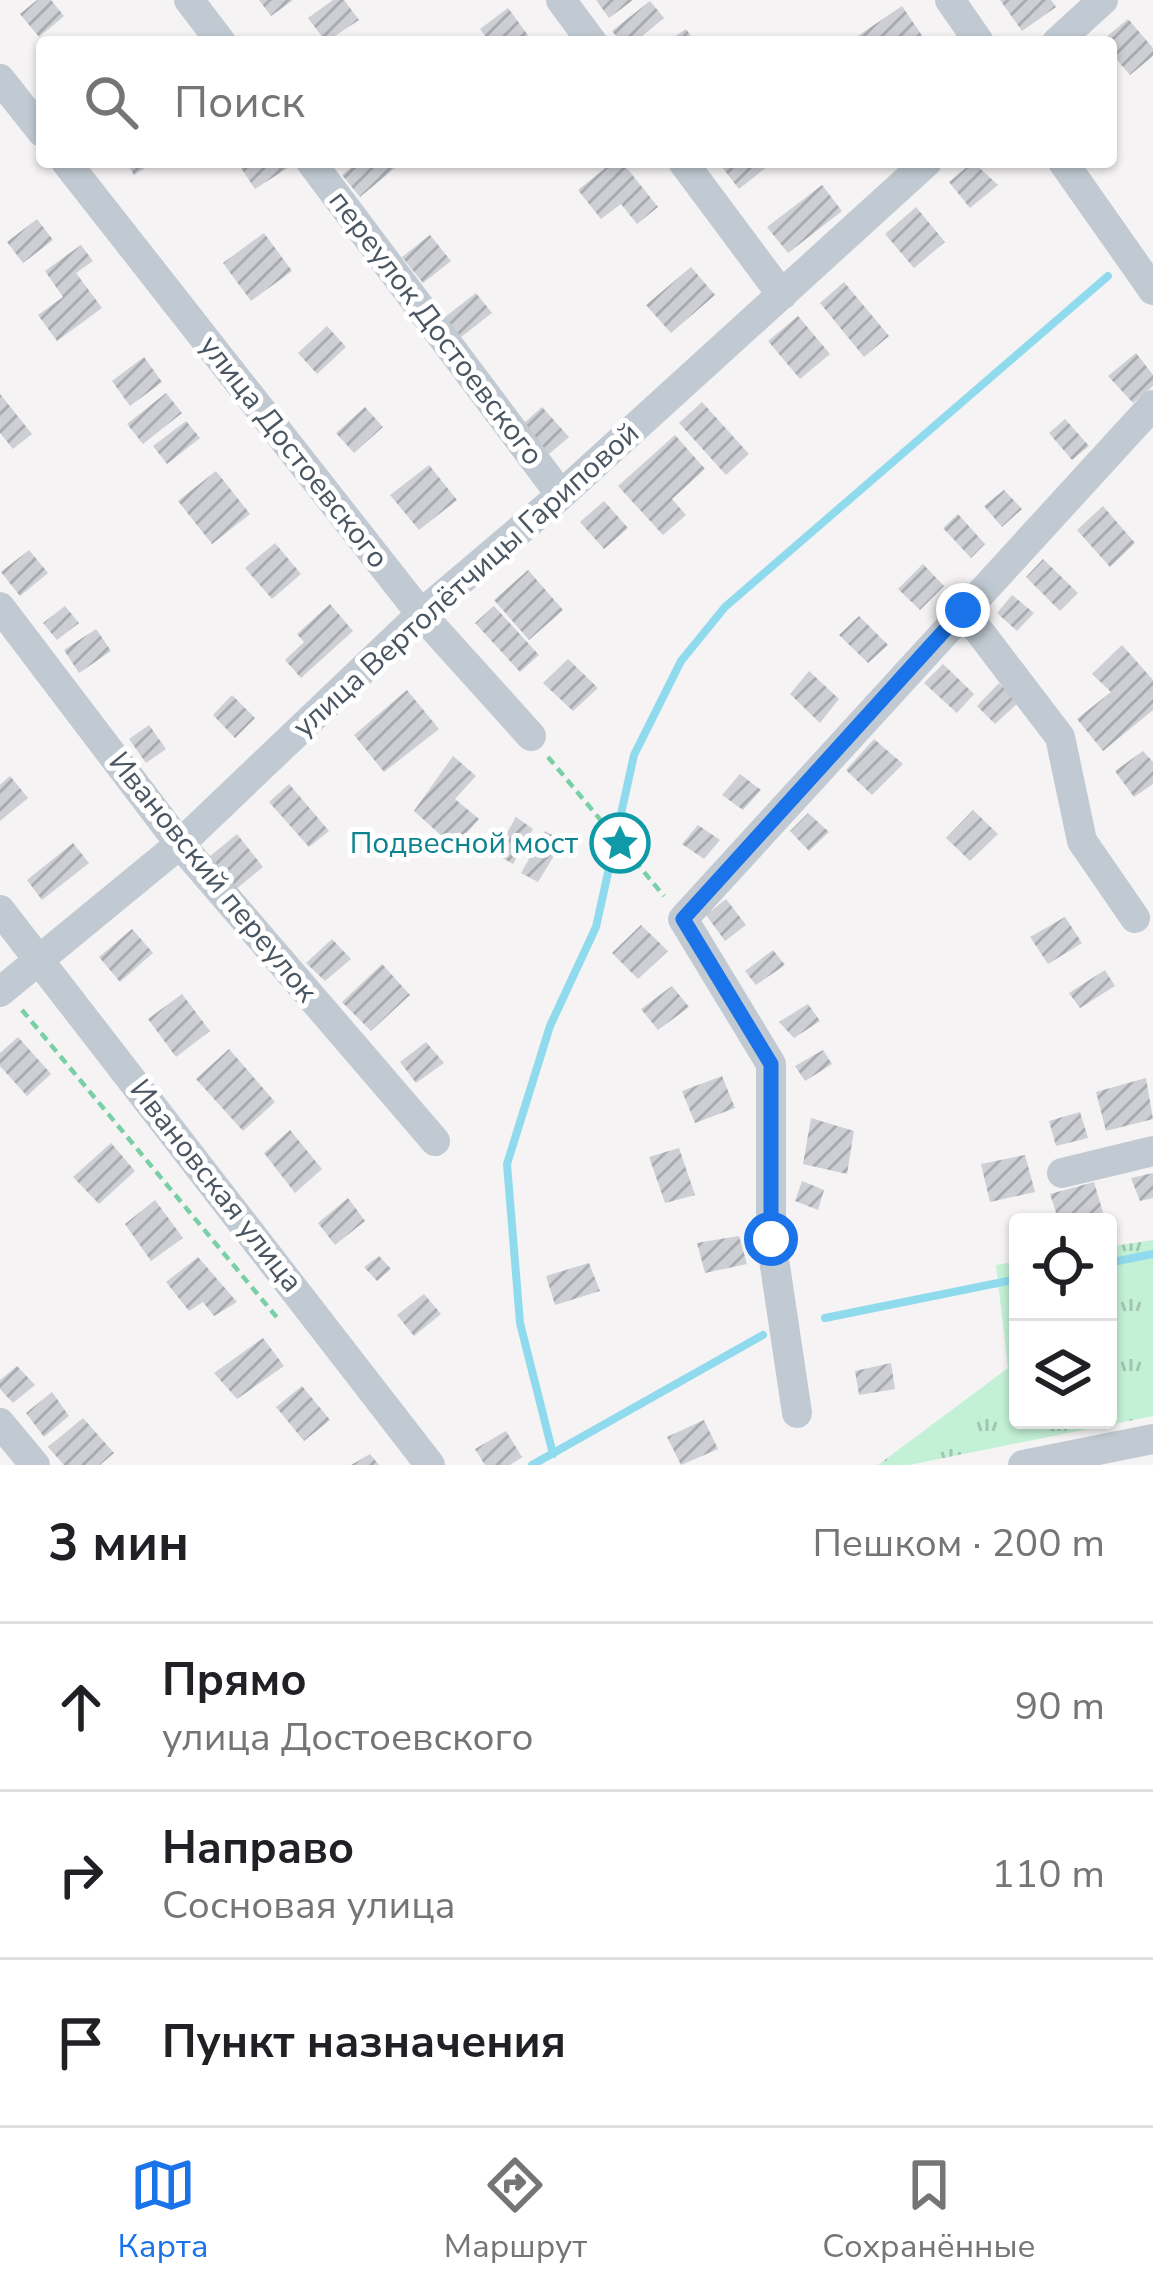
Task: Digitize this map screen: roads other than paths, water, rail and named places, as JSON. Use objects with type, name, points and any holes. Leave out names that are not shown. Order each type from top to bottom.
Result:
[{"type":"street","points":[[189,0],[216,36]]},
{"type":"street","points":[[561,0],[588,36]]},
{"type":"street","points":[[950,0],[976,36]]},
{"type":"street","points":[[1064,36],[1103,0]]},
{"type":"street","points":[[0,79],[36,124]]},
{"type":"street","name":"улица Достоевского","points":[[71,168],[421,614],[531,736]]},
{"type":"street","name":"переулок Достоевского","points":[[316,168],[561,495]]},
{"type":"street","points":[[687,168],[782,295]]},
{"type":"street","name":"улица Вертолётчицы Гариповой","points":[[2,990],[180,844],[421,614],[561,495],[920,168]]},
{"type":"street","points":[[1067,168],[1153,290]]},
{"type":"street","points":[[796,1413],[771,1239],[771,1064],[683,919],[1153,405]]},
{"type":"street","name":"Ивановский переулок","points":[[0,608],[180,844],[435,1141]]},
{"type":"street","points":[[963,610],[1060,736],[1082,841],[1135,918]]},
{"type":"street","name":"Ивановская улица","points":[[0,910],[430,1465]]},
{"type":"street","points":[[1062,1173],[1153,1151]]},
{"type":"street","points":[[0,1423],[35,1465]]},
{"type":"street","points":[[1023,1465],[1153,1439]]},
{"type":"waterway","points":[[553,1454],[520,1323],[507,1164],[550,1026],[596,927],[634,755],[681,661],[725,607],[1108,276]]},
{"type":"waterway","points":[[1117,1261],[1153,1254]]},
{"type":"waterway","points":[[825,1318],[1009,1281]]},
{"type":"waterway","points":[[532,1465],[763,1335]]},
{"type":"place","name":"Подвесной мост","points":[[620,843]]}]
